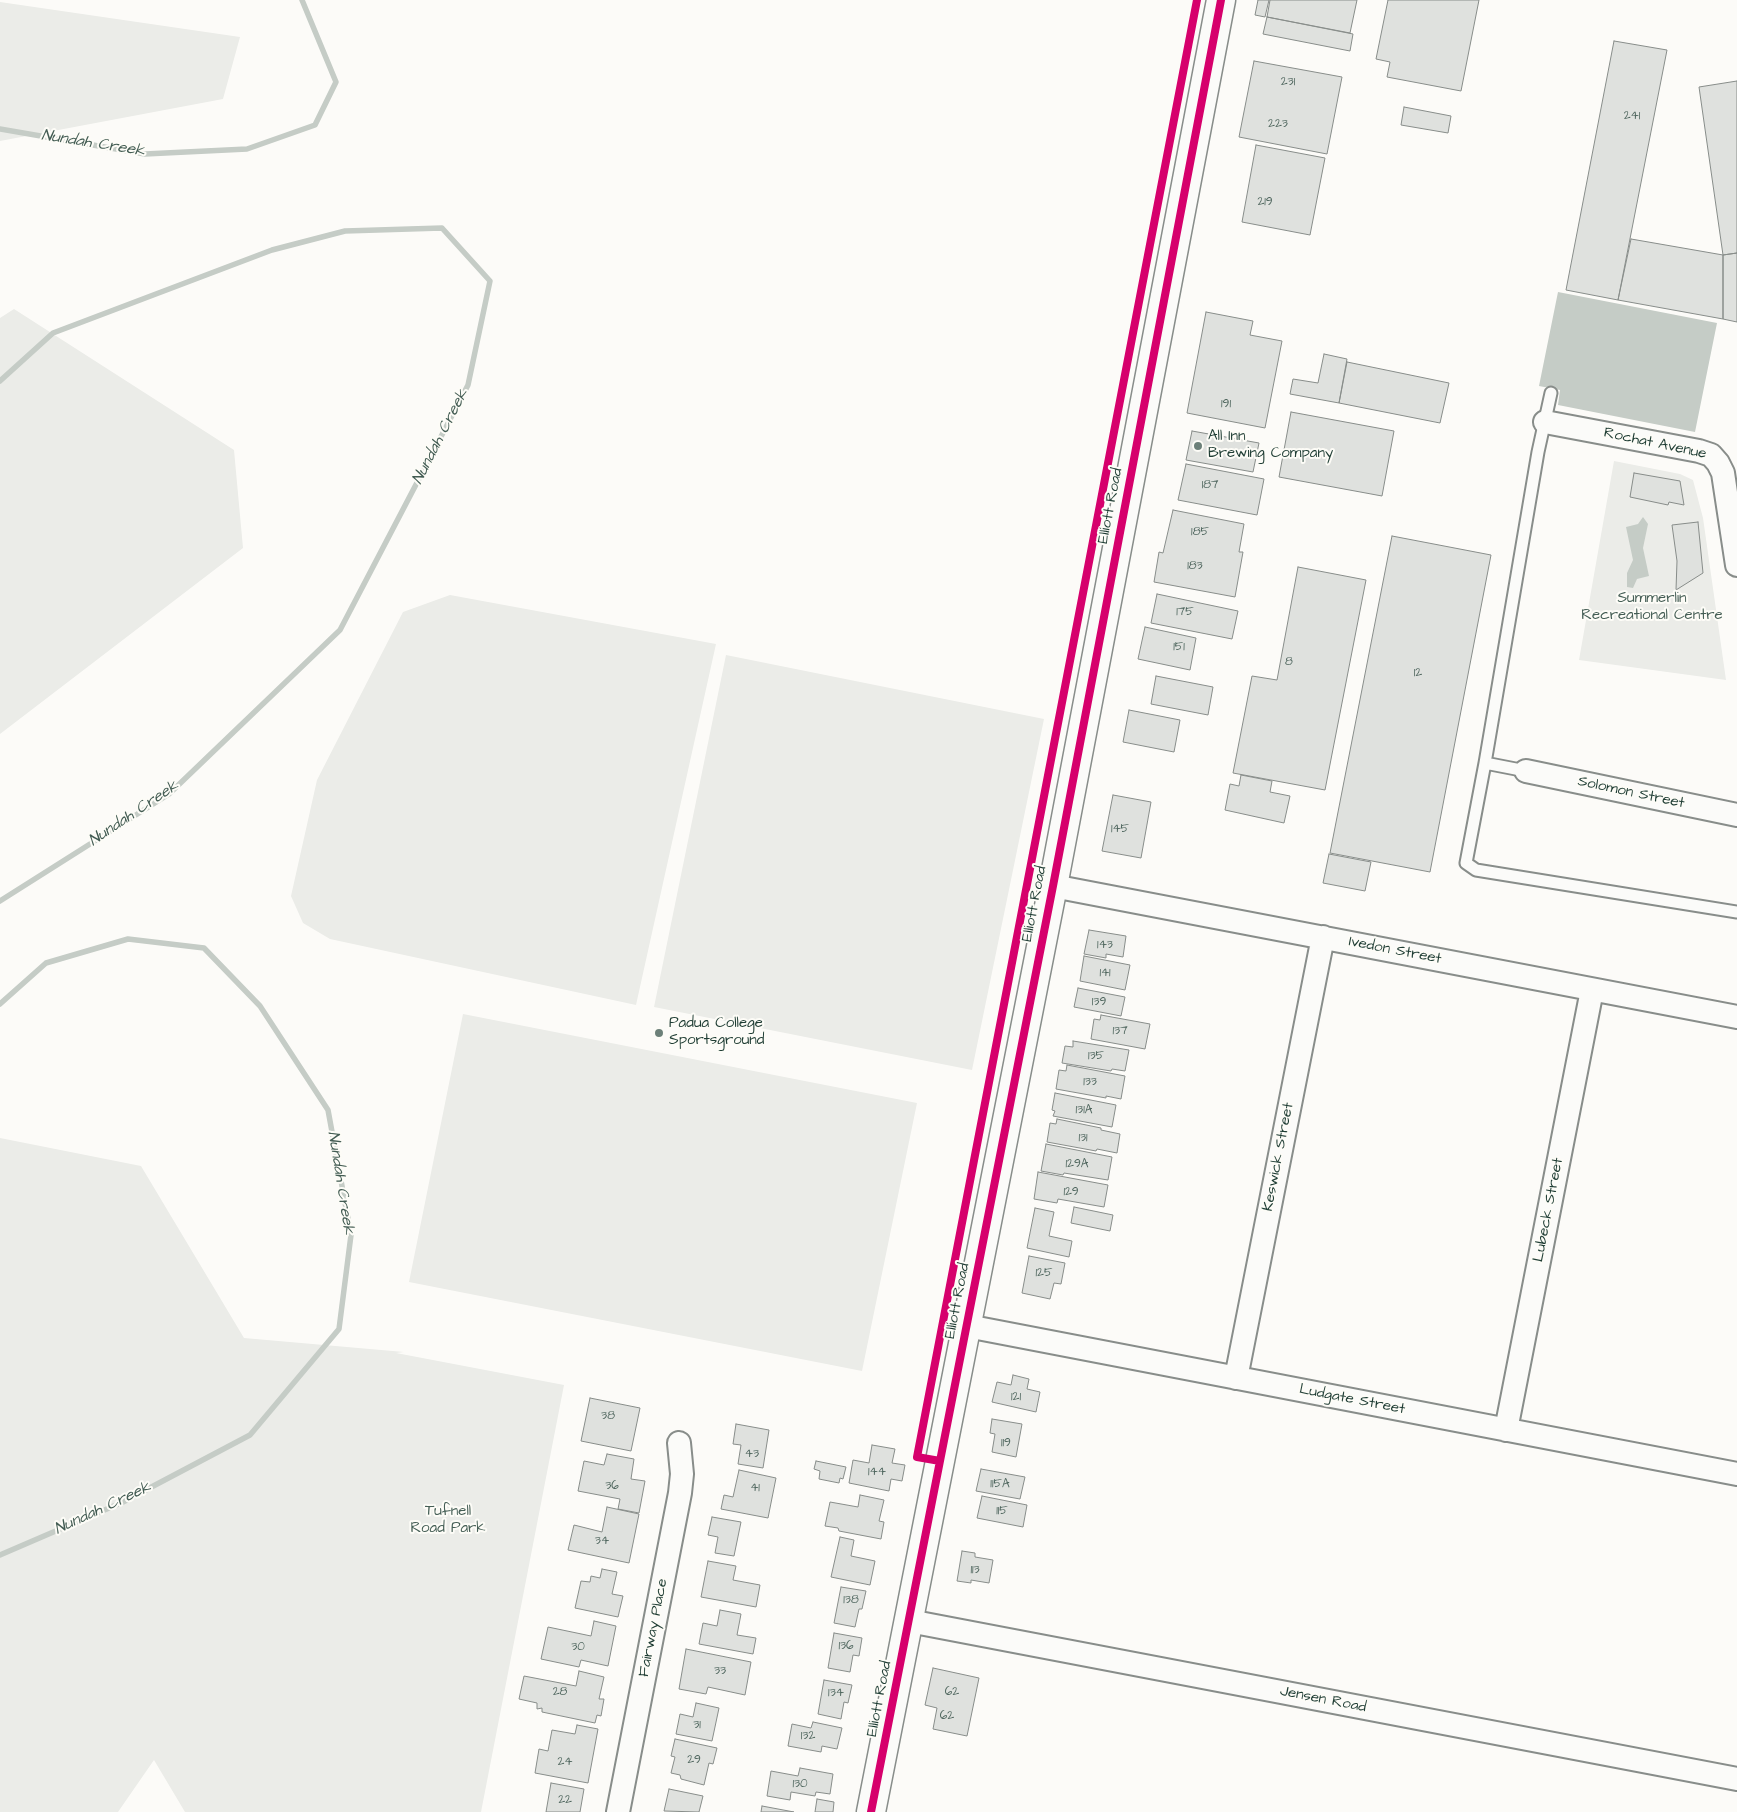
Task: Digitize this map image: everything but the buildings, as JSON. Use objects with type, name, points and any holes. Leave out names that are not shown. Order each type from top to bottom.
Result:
[{"type":"street","name":"Elliott Road","points":[[871,1812],[1052,886],[1221,0]]},
{"type":"street","name":"Rochat Avenue","points":[[1545,422],[1699,451],[1711,455],[1718,462],[1722,472],[1737,565]]},
{"type":"street","name":"Solomon Street","points":[[1526,770],[1737,814]]},
{"type":"street","name":"Ivedon Street","points":[[1052,886],[1737,1017]]},
{"type":"street","name":"Keswick Street","points":[[1236,1378],[1323,937]]},
{"type":"street","name":"Lubeck Street","points":[[1506,1430],[1592,990]]},
{"type":"street","name":"Ludgate Street","points":[[967,1326],[1737,1474]]},
{"type":"street","name":"Fairway Place","points":[[618,1812],[680,1494],[682,1474],[679,1443]]},
{"type":"street","name":"Jensen Road","points":[[909,1621],[1737,1779]]},
{"type":"lane","points":[[1551,393],[1538,452],[1466,863],[1476,870],[1737,912]]},
{"type":"lane","points":[[1485,763],[1526,770]]},
{"type":"green space","points":[[0,2],[240,37],[223,99],[0,141]]},
{"type":"green space","points":[[14,309],[234,450],[243,548],[0,734],[0,318]]},
{"type":"green space","name":"Summerlin Recreational Centre","points":[[1614,461],[1680,474],[1693,480],[1703,518],[1726,680],[1579,660]]},
{"type":"green space","points":[[450,595],[716,644],[636,1005],[330,939],[303,923],[291,896],[317,780],[403,612]]},
{"type":"green space","points":[[726,655],[1044,719],[972,1070],[654,1007]]},
{"type":"green space","points":[[463,1014],[917,1103],[862,1371],[409,1282]]},
{"type":"green space","name":"Tufnell Road Park","points":[[0,1138],[141,1166],[244,1338],[404,1352],[396,1353],[564,1385],[481,1812],[185,1812],[154,1760],[118,1812],[0,1812]]},
{"type":"shaded area","points":[[1558,292],[1717,323],[1695,432],[1558,405],[1560,390],[1539,386]]},
{"type":"shaded area","points":[[1643,517],[1648,524],[1643,548],[1649,576],[1637,579],[1633,588],[1627,587],[1627,573],[1633,560],[1626,527],[1638,524]]},
{"type":"waterway","name":"Nundah Creek","points":[[0,129],[145,154],[247,149],[315,125],[336,82],[302,0]]},
{"type":"waterway","name":"Nundah Creek","points":[[0,381],[53,333],[272,250],[345,231],[442,228],[490,281],[468,385],[340,630],[169,794],[0,901]]},
{"type":"waterway","name":"Nundah Creek","points":[[0,1004],[46,963],[128,939],[204,948],[260,1006],[328,1110],[351,1235],[339,1329],[250,1435],[123,1502],[0,1555]]},
{"type":"cycle path","points":[[940,1461],[917,1457],[1197,0]]},
{"type":"cycle path","points":[[871,1812],[1053,886],[1221,0]]},
{"type":"place","name":"All Inn Brewing Company","points":[[1198,446]]},
{"type":"place","name":"Padua College Sportsground","points":[[659,1033]]}]
